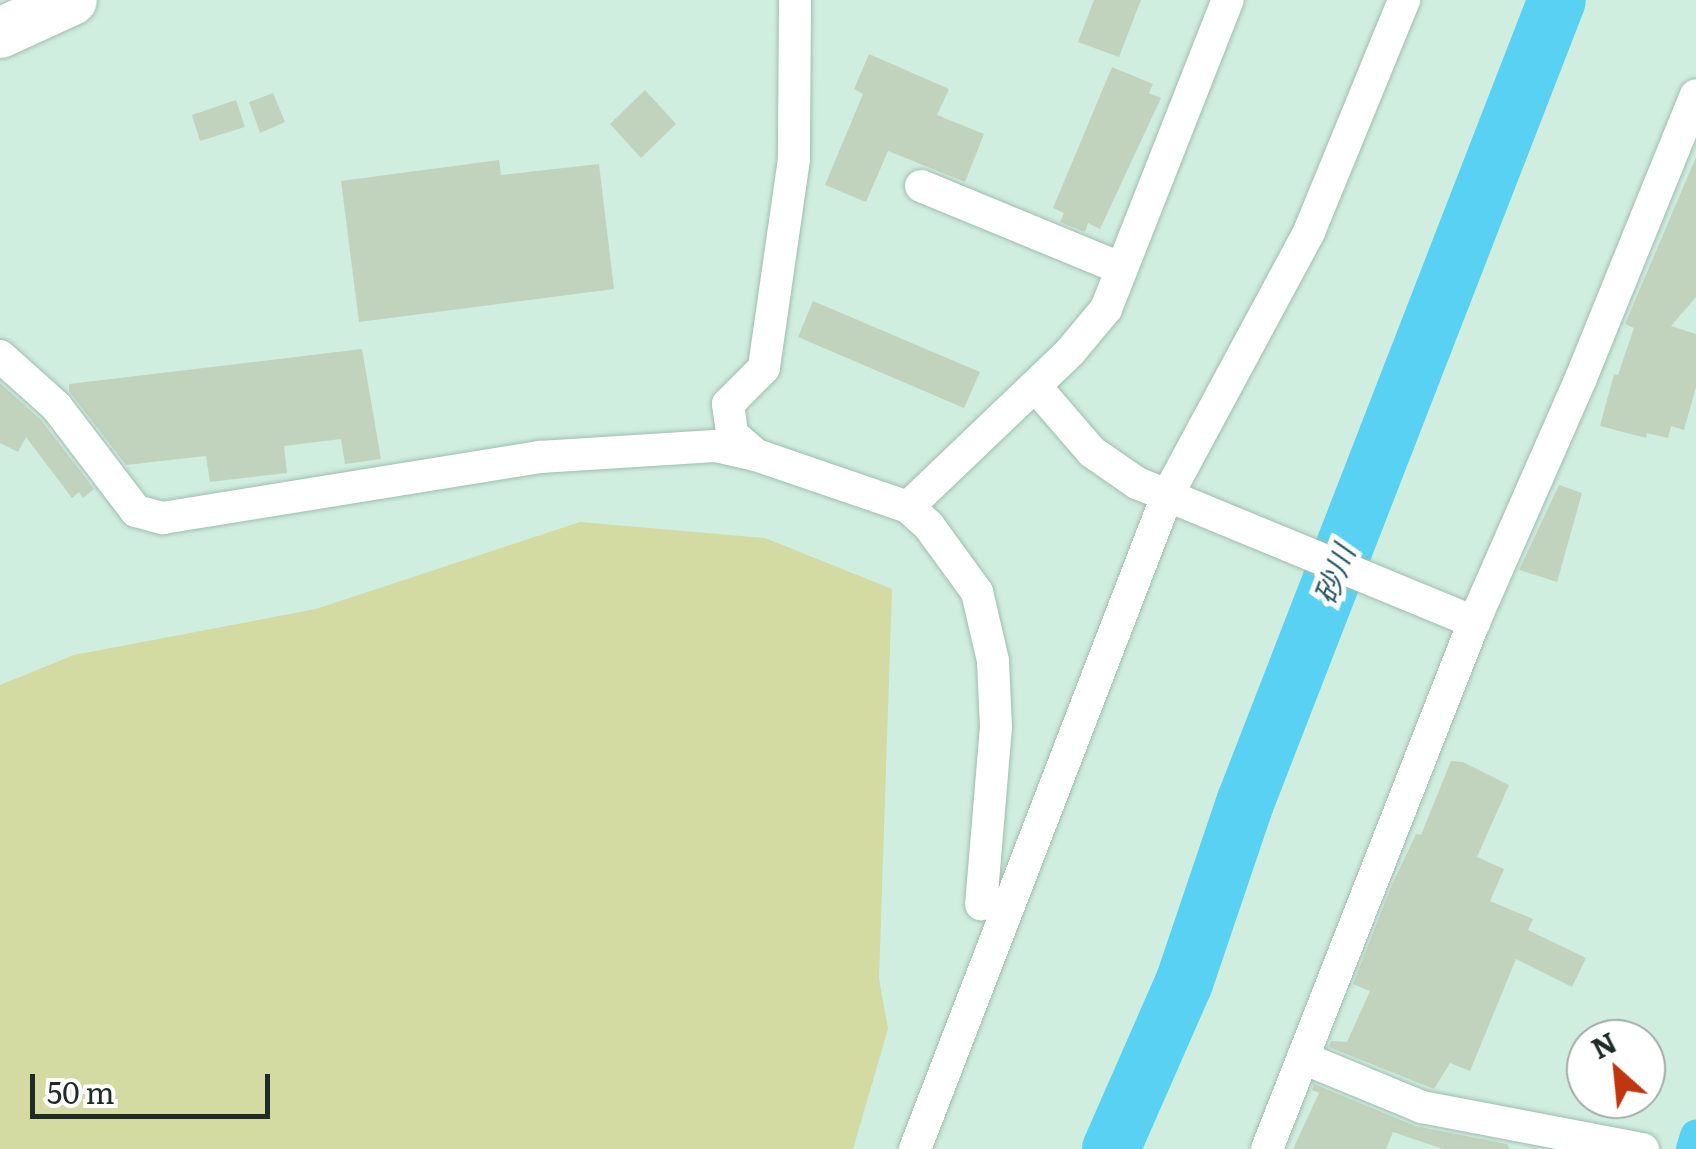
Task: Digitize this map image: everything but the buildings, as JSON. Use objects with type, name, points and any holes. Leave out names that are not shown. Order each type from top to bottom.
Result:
[{"type":"main road","points":[[0,33],[72,0]]},
{"type":"street","points":[[759,456],[732,434],[728,404],[764,368],[794,159],[795,0]]},
{"type":"street","points":[[908,506],[1035,386],[1106,309],[1228,0]]},
{"type":"street","points":[[915,1149],[1174,499],[1309,232],[1404,0]]},
{"type":"street","points":[[1267,1149],[1474,622],[1582,378],[1696,95]]},
{"type":"street","points":[[921,186],[1122,269]]},
{"type":"street","points":[[0,356],[56,406],[136,512],[163,518],[540,456],[715,446],[759,456],[908,506],[929,526],[977,592],[993,661],[996,727],[982,904]]},
{"type":"street","points":[[1035,386],[1092,452],[1137,483],[1474,622]]},
{"type":"street","points":[[1303,1058],[1422,1107],[1643,1149]]},
{"type":"green space","points":[[580,522],[765,538],[892,589],[879,978],[888,1029],[853,1149],[0,1149],[0,685],[74,655],[316,609]]},
{"type":"waterway","name":"砂川","points":[[1111,1149],[1184,983],[1245,803],[1557,0]]},
{"type":"waterway","points":[[1692,1149],[1696,1136]]}]
